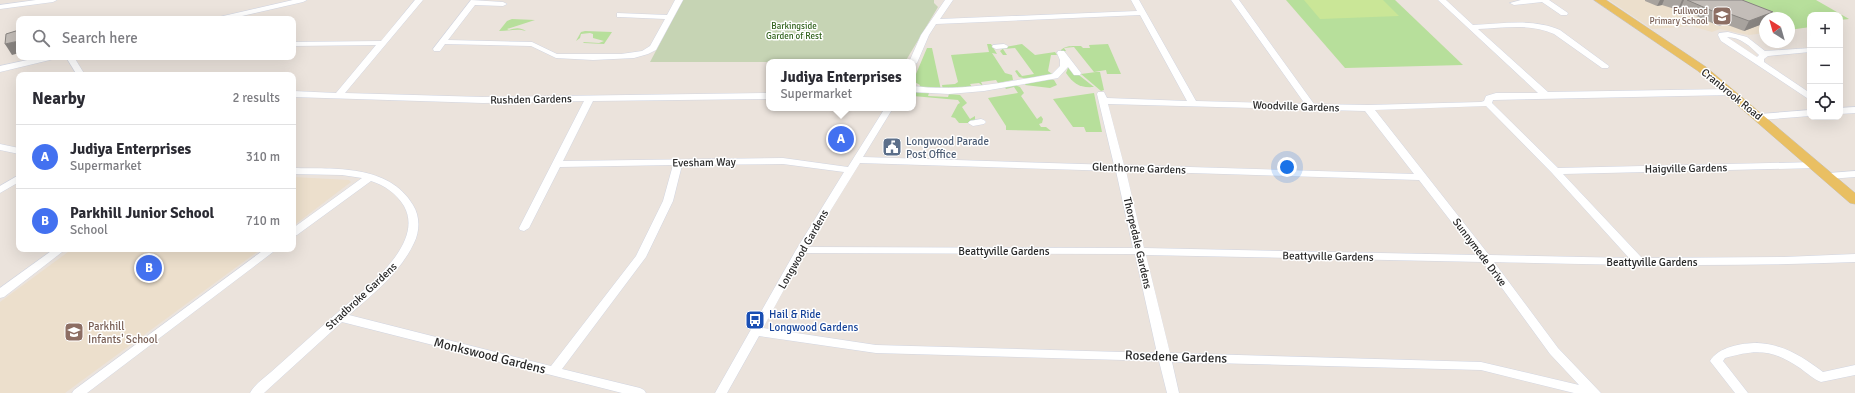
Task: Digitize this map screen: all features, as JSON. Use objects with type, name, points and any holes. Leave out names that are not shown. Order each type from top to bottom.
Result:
[{"type":"main road","name":"Cranbrook Road","points":[[1599,0],[1702,69],[1816,164],[1855,200]]},
{"type":"street","points":[[0,7],[11,0]]},
{"type":"street","points":[[0,7],[53,0]]},
{"type":"street","points":[[232,16],[303,0]]},
{"type":"street","points":[[339,95],[420,0]]},
{"type":"street","points":[[442,42],[532,44],[541,47],[545,52],[556,56],[633,56],[647,53],[653,48],[679,0]]},
{"type":"street","points":[[915,59],[925,35],[949,0]]},
{"type":"street","points":[[1136,0],[1193,103]]},
{"type":"street","points":[[1235,0],[1312,106]]},
{"type":"street","points":[[1442,0],[1547,96],[1730,92]]},
{"type":"street","points":[[1514,3],[1544,0],[1564,13]]},
{"type":"street","points":[[437,49],[474,2],[503,4]]},
{"type":"street","points":[[934,22],[1143,13]]},
{"type":"street","points":[[620,15],[670,17]]},
{"type":"street","points":[[1472,27],[1535,25],[1548,27],[1602,63]]},
{"type":"street","points":[[1807,50],[1763,54],[1744,38],[1726,34],[1722,35],[1724,39],[1807,95]]},
{"type":"street","points":[[296,44],[383,43]]},
{"type":"street","points":[[1760,62],[1760,58],[1764,56],[1763,54]]},
{"type":"street","points":[[916,89],[962,92],[1055,76],[1062,71],[1066,65],[1063,56],[1077,73]]},
{"type":"street","points":[[0,69],[38,60]]},
{"type":"street","points":[[72,60],[79,72]]},
{"type":"street","name":"Rushden Gardens","points":[[296,94],[483,100],[766,96]]},
{"type":"street","name":"Woodville Gardens","points":[[1102,97],[1193,103],[1368,108],[1481,105],[1488,103],[1489,98],[1496,96],[1547,96]]},
{"type":"street","name":"Thorpedale Gardens","points":[[1102,97],[1173,393]]},
{"type":"street","points":[[524,228],[590,98]]},
{"type":"street","points":[[1488,103],[1555,171],[1639,262]]},
{"type":"street","name":"Sunnymede Drive","points":[[1368,108],[1486,260],[1554,352],[1594,393]]},
{"type":"street","points":[[1843,111],[1855,110]]},
{"type":"street","name":"Longwood Gardens","points":[[721,393],[801,250],[887,111]]},
{"type":"street","points":[[1760,117],[1807,113]]},
{"type":"street","points":[[0,147],[16,150]]},
{"type":"street","name":"Glenthorne Gardens","points":[[856,160],[1422,177]]},
{"type":"street","name":"Evesham Way","points":[[557,164],[783,161],[850,170]]},
{"type":"street","points":[[554,371],[641,257],[668,201],[678,162]]},
{"type":"street","name":"Haigville Gardens","points":[[1555,171],[1816,164]]},
{"type":"street","name":"Stradbroke Gardens","points":[[256,393],[383,278],[401,258],[411,239],[413,222],[409,205],[402,194],[388,183],[356,174],[296,171]]},
{"type":"street","points":[[1829,176],[1855,174]]},
{"type":"street","points":[[296,231],[369,177]]},
{"type":"street","points":[[0,190],[16,180]]},
{"type":"street","name":"Beattyville Gardens","points":[[801,250],[1140,251],[1486,260],[1639,262],[1784,261],[1855,258]]},
{"type":"street","points":[[0,294],[57,252]]},
{"type":"street","points":[[78,393],[268,252]]},
{"type":"street","name":"Monkswood Gardens","points":[[340,317],[640,393]]},
{"type":"street","name":"Rosedene Gardens","points":[[756,331],[876,349],[1481,366],[1594,393]]},
{"type":"street","points":[[1742,393],[1716,361],[1721,355],[1758,346],[1775,350],[1795,358],[1821,377],[1855,370]]},
{"type":"shaded area","name":"Fullwood Primary School","points":[[1609,0],[1815,0],[1836,12],[1807,12],[1807,27],[1795,29],[1795,12],[1759,12],[1759,34],[1749,35],[1720,29],[1712,32],[1691,26],[1652,29]]},
{"type":"shaded area","name":"Fullwood Primary School","points":[[1843,16],[1849,19],[1843,20]]},
{"type":"shaded area","points":[[296,177],[349,180],[351,182],[296,224]]},
{"type":"shaded area","name":"Parkhill Infants' School","points":[[68,252],[257,252],[65,393],[0,393],[0,302]]},
{"type":"green space","name":"Barkingside Garden of Rest","points":[[683,0],[934,0],[934,3],[938,7],[907,59],[766,59],[766,62],[650,62]]},
{"type":"green space","points":[[1286,0],[1395,0],[1463,65],[1345,68]]},
{"type":"green space","points":[[1304,0],[1383,0],[1399,16],[1320,19]]},
{"type":"green space","points":[[1729,0],[1816,0],[1837,12],[1807,12],[1807,27],[1795,29],[1795,12],[1759,12],[1759,15]]},
{"type":"green space","points":[[1843,16],[1849,19],[1843,20]]},
{"type":"green space","points":[[512,19],[535,20],[507,29],[520,28],[526,31],[499,31],[507,21]]},
{"type":"green space","points":[[581,32],[612,32],[604,44],[584,43],[583,42],[599,43],[604,41],[593,38],[593,34],[590,33],[581,34],[580,38],[576,41]]},
{"type":"green space","points":[[987,44],[991,44],[997,54],[992,53],[1005,73],[1012,75],[1013,80],[998,83],[996,80],[981,82],[983,86],[979,83],[970,84],[972,87],[943,90],[942,85],[955,84],[958,82],[951,55],[989,52]]},
{"type":"green space","points":[[1022,44],[1035,55],[1055,52],[1057,55],[1051,55],[1048,71],[1052,74],[1027,79],[1019,77],[1015,71],[1017,70],[1022,76],[1034,74],[1015,48],[1003,49],[1007,55],[1003,55],[1000,51],[1005,47]]},
{"type":"green space","points":[[1108,44],[1121,74],[1107,74],[1106,70],[1094,72],[1074,47],[1064,48],[1066,51],[1061,52],[1063,48],[1073,46],[1090,48],[1089,45]]},
{"type":"green space","points":[[927,48],[932,48],[941,90],[919,87],[920,85],[916,83],[916,74]]},
{"type":"green space","points":[[1068,68],[1094,87],[1084,87],[1074,83],[1066,73]]},
{"type":"green space","points":[[1100,72],[1104,90],[1101,91],[1081,74]]},
{"type":"green space","points":[[1048,79],[1054,80],[1057,85],[1050,88],[1025,85],[1026,83]]},
{"type":"green space","points":[[1015,85],[1020,87],[1024,93],[1021,96],[1037,119],[1041,116],[1043,119],[1042,123],[1039,124],[1041,127],[1046,127],[1051,131],[1006,130],[1006,126],[988,98],[1018,93],[1014,87],[1006,89],[1004,86]]},
{"type":"green space","points":[[916,92],[929,93],[928,96],[948,97],[949,94],[960,95],[967,103],[962,107],[970,119],[975,116],[975,120],[970,123],[959,123],[955,118],[951,117],[960,103],[958,100],[916,96]]},
{"type":"green space","points":[[1094,93],[1102,132],[1086,132],[1084,127],[1073,127],[1053,99]]},
{"type":"building","points":[[1687,0],[1742,0],[1773,12],[1759,12],[1759,17],[1749,21],[1730,14],[1724,16]]},
{"type":"building","points":[[16,31],[16,42],[5,44],[6,34]]},
{"type":"place","name":"Fullwood Primary School","points":[[1722,16]]},
{"type":"place","name":"Judiya Enterprises","points":[[841,139]]},
{"type":"place","name":"Longwood Parade Post Office","points":[[892,147]]},
{"type":"place","name":"Parkhill Junior School","points":[[149,268]]},
{"type":"place","name":"Hail & Ride Longwood Gardens","points":[[755,320]]},
{"type":"place","name":"Parkhill Infants' School","points":[[74,332]]}]
